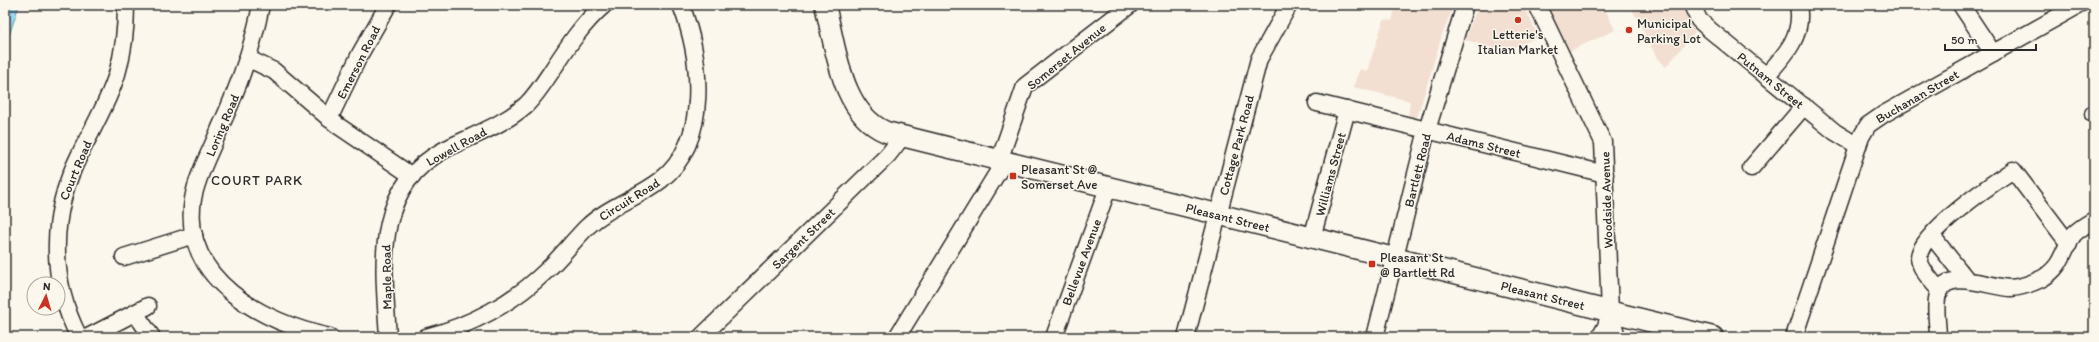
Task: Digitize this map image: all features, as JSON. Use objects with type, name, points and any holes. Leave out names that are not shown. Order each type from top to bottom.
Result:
[{"type":"main road","name":"Pleasant Street","points":[[825,5],[844,80],[853,103],[863,116],[875,127],[902,137],[1001,162],[1713,337]]},
{"type":"street","name":"Court Road","points":[[79,337],[67,310],[59,276],[56,244],[58,218],[70,176],[105,106],[117,74],[125,34],[126,5]]},
{"type":"street","name":"Loring Road","points":[[261,5],[249,59],[196,188],[192,212],[194,235],[199,251],[208,268],[221,284],[236,297],[259,311],[288,324],[330,337]]},
{"type":"street","name":"Emerson Road","points":[[329,119],[362,50],[388,5]]},
{"type":"street","name":"Lowell Road","points":[[412,176],[436,155],[504,120],[526,104],[541,86],[576,35],[604,5]]},
{"type":"street","name":"Circuit Road","points":[[426,337],[471,322],[513,298],[542,275],[596,219],[618,204],[656,184],[674,167],[689,138],[697,95],[697,72],[694,44],[681,5]]},
{"type":"street","name":"Somerset Avenue","points":[[897,337],[1001,162],[1022,91],[1028,84],[1130,5]]},
{"type":"street","name":"Cottage Park Road","points":[[1186,337],[1260,59],[1289,5]]},
{"type":"street","name":"Bartlett Road","points":[[1375,337],[1427,130],[1465,5]]},
{"type":"street","name":"Woodside Avenue","points":[[1536,5],[1603,142],[1610,312],[1606,326],[1600,337]]},
{"type":"street","name":"Putnam Street","points":[[1692,5],[1700,20],[1706,27],[1835,132],[1858,146]]},
{"type":"street","points":[[1766,76],[1783,57],[1794,40],[1799,23],[1798,5]]},
{"type":"street","points":[[1961,5],[1993,53]]},
{"type":"street","name":"Buchanan Street","points":[[1794,337],[1865,129],[1876,119],[2079,5]]},
{"type":"street","points":[[249,59],[264,64],[274,71],[329,119],[412,176]]},
{"type":"street","name":"Adams Street","points":[[1317,103],[1605,174]]},
{"type":"street","points":[[1751,168],[1804,106]]},
{"type":"street","name":"Williams Street","points":[[1312,238],[1348,110]]},
{"type":"street","name":"Sargent Street","points":[[701,337],[888,155],[902,137]]},
{"type":"street","points":[[1940,291],[1919,260],[1921,249],[1932,236],[1969,201],[2013,170],[2069,244]]},
{"type":"street","name":"Maple Road","points":[[388,337],[384,243],[396,202],[412,176]]},
{"type":"street","name":"Bellevue Avenue","points":[[1054,337],[1108,188]]},
{"type":"street","points":[[1938,337],[1937,300],[1940,291],[1950,283],[1967,280],[1992,286],[2011,288],[2034,282],[2056,266],[2076,233],[2094,220]]},
{"type":"street","points":[[124,257],[194,235]]},
{"type":"street","points":[[1932,236],[1967,280]]},
{"type":"street","points":[[88,337],[141,310],[152,337]]},
{"type":"street","points":[[1610,312],[1617,337]]},
{"type":"shaded area","points":[[1396,5],[1454,5],[1442,35],[1417,118],[1408,117],[1410,101],[1353,87],[1360,69],[1367,71],[1384,19],[1392,21]]},
{"type":"shaded area","points":[[1478,5],[1523,5],[1539,37],[1504,51],[1465,40]]},
{"type":"shaded area","points":[[1546,5],[1603,5],[1615,30],[1570,51]]},
{"type":"shaded area","points":[[1630,5],[1681,5],[1695,32],[1666,67],[1656,56]]},
{"type":"water","points":[[5,5],[19,5],[5,48]]},
{"type":"place","name":"Letterie's Italian Market","points":[[1518,20]]},
{"type":"place","name":"Municipal Parking Lot","points":[[1629,30]]},
{"type":"place","name":"Pleasant St @ Somerset Ave","points":[[1013,176]]},
{"type":"place","name":"Pleasant St @ Bartlett Rd","points":[[1372,264]]},
{"type":"district","name":"COURT PARK","points":[[257,180]]}]
